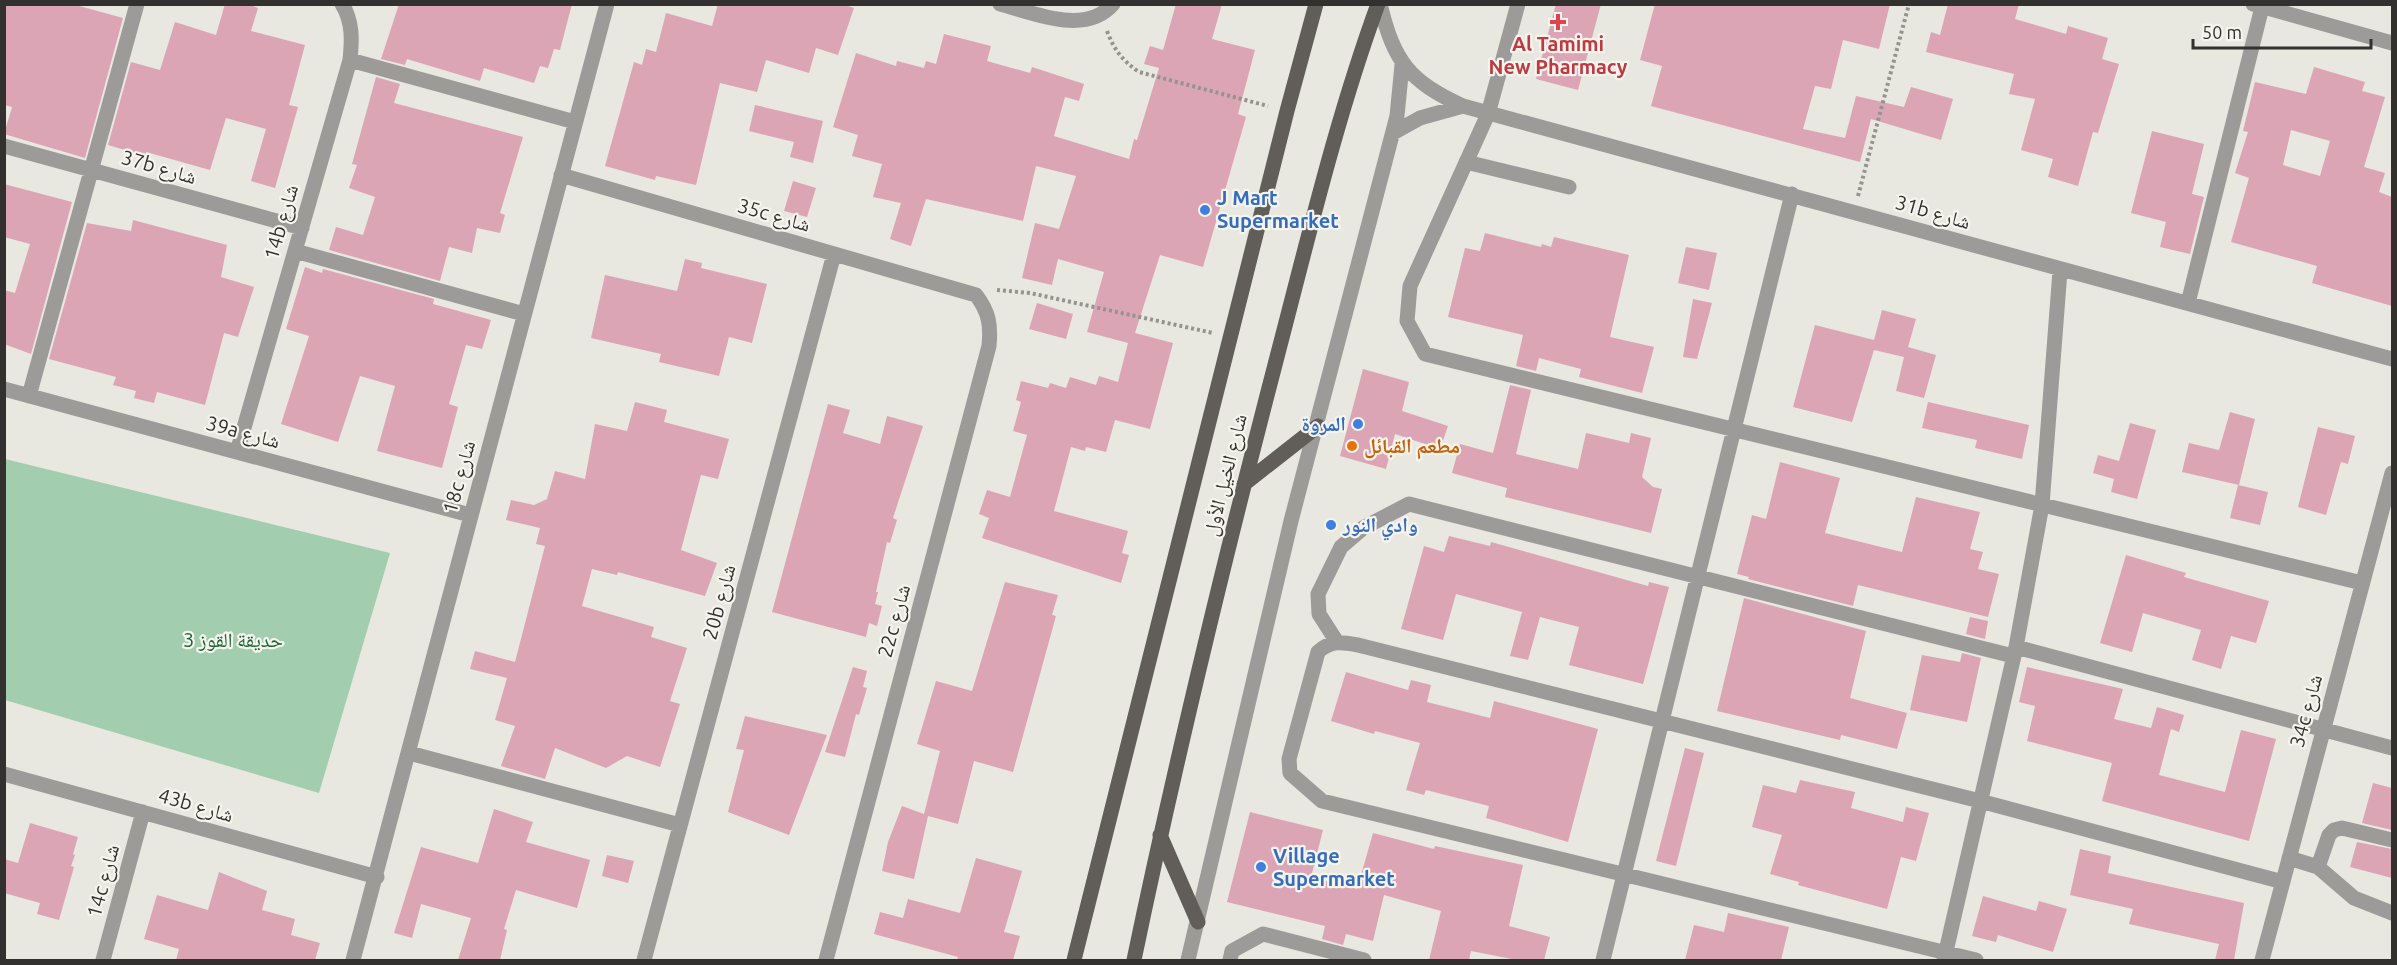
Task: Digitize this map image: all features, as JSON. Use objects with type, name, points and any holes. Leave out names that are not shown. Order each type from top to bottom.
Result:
[{"type":"main road","name":"شارع الخيل الأول","points":[[1074,960],[1287,111],[1316,4]]},
{"type":"main road","name":"شارع الخيل الأول","points":[[1134,960],[1160,835],[1244,484],[1336,133],[1379,4]]},
{"type":"main road","points":[[1244,484],[1318,426]]},
{"type":"main road","points":[[1160,835],[1198,922]]},
{"type":"street","points":[[29,396],[137,4]]},
{"type":"street","name":"14b شارع","points":[[237,452],[350,60],[352,36],[347,12],[342,4]]},
{"type":"street","name":"18c شارع","points":[[353,960],[377,877],[470,515],[607,4]]},
{"type":"street","points":[[1000,4],[1063,20],[1083,20],[1110,8]]},
{"type":"street","name":"31b شارع","points":[[1379,4],[1392,48],[1402,65],[1434,93],[1462,106],[1854,211],[2060,271],[2188,303],[2392,359]]},
{"type":"street","points":[[1518,4],[1488,114],[1410,286],[1407,321],[1425,354],[2362,583]]},
{"type":"street","points":[[2188,303],[2257,6],[2392,43]]},
{"type":"street","points":[[350,60],[575,122]]},
{"type":"street","points":[[1188,960],[1291,521],[1318,426],[1393,133],[1402,65]]},
{"type":"street","points":[[1393,133],[1420,118],[1462,106]]},
{"type":"street","name":"37b شارع","points":[[4,146],[302,228]]},
{"type":"street","points":[[1466,162],[1569,187]]},
{"type":"street","name":"35c شارع","points":[[561,175],[976,295]]},
{"type":"street","points":[[1603,960],[1792,194]]},
{"type":"street","points":[[295,251],[524,314]]},
{"type":"street","name":"20b شارع","points":[[644,960],[834,254]]},
{"type":"street","points":[[1945,957],[2015,652],[2042,505],[2060,271]]},
{"type":"street","name":"22c شارع","points":[[826,960],[989,346],[990,328],[987,310],[976,295]]},
{"type":"street","name":"39a شارع","points":[[4,389],[470,515]]},
{"type":"street","name":"34c شارع","points":[[2262,960],[2392,473]]},
{"type":"street","points":[[1337,642],[1319,614],[1318,594],[1341,547],[1363,528],[1409,504],[1697,577],[2015,652],[2392,748]]},
{"type":"street","points":[[1976,960],[1945,957],[1322,801],[1290,774],[1289,759],[1317,652],[1325,645],[1337,642],[1980,801],[2283,882]]},
{"type":"street","points":[[409,753],[680,825]]},
{"type":"street","name":"43b شارع","points":[[4,774],[377,877]]},
{"type":"street","name":"14c شارع","points":[[103,960],[143,812]]},
{"type":"street","points":[[2318,867],[2329,835],[2334,830],[2342,828],[2392,840]]},
{"type":"street","points":[[2289,858],[2318,867],[2354,898],[2392,913]]},
{"type":"street","points":[[1230,960],[1232,951],[1263,934],[1364,960]]},
{"type":"path","points":[[1854,211],[1909,4]]},
{"type":"path","points":[[1110,8],[1107,30],[1113,48],[1124,62],[1139,72],[1287,111]]},
{"type":"path","points":[[976,295],[1002,290],[1030,292],[1230,337]]},
{"type":"green space","name":"حديقة القوز 3","points":[[5,459],[390,553],[319,793],[5,700]]},
{"type":"building","points":[[4,4],[72,4],[123,18],[85,158],[4,134],[12,107],[4,105]]},
{"type":"building","points":[[225,4],[248,4],[258,8],[251,31],[305,45],[289,105],[298,107],[275,188],[251,181],[266,129],[226,118],[210,170],[146,152],[145,156],[108,145],[131,62],[160,70],[175,22],[216,35]]},
{"type":"building","points":[[399,4],[572,4],[560,50],[554,49],[548,68],[540,66],[534,83],[484,68],[480,81],[407,59],[405,65],[381,59]]},
{"type":"building","points":[[718,4],[842,4],[854,8],[838,55],[816,48],[809,73],[766,60],[757,92],[720,83],[696,185],[656,176],[655,180],[605,166],[634,62],[642,65],[646,49],[656,52],[666,13],[712,26]]},
{"type":"building","points":[[1176,4],[1222,4],[1212,39],[1255,50],[1238,114],[1246,117],[1203,267],[1160,255],[1135,333],[1173,343],[1150,429],[1115,420],[1106,452],[1086,447],[1085,451],[1071,447],[1054,511],[1128,531],[1122,553],[1129,555],[1121,583],[982,538],[989,518],[979,514],[987,490],[1010,497],[1027,435],[1013,431],[1021,402],[1016,400],[1021,381],[1048,388],[1050,383],[1066,388],[1070,377],[1096,385],[1099,376],[1118,382],[1128,343],[1087,332],[1104,272],[1058,259],[1052,285],[1022,278],[1035,223],[1059,229],[1076,176],[1036,166],[1023,221],[926,199],[911,246],[890,239],[901,203],[873,197],[882,164],[852,156],[858,135],[833,127],[856,53],[896,66],[897,61],[924,68],[926,61],[936,64],[944,34],[991,46],[987,61],[1030,73],[1032,67],[1084,84],[1079,101],[1065,97],[1054,136],[1129,159],[1159,68],[1144,64],[1150,46],[1163,50]]},
{"type":"building","points":[[1556,4],[1601,4],[1578,90],[1536,79]]},
{"type":"building","points":[[1655,4],[1890,4],[1879,49],[1843,40],[1831,89],[1815,86],[1803,129],[1845,138],[1856,96],[1904,107],[1911,87],[1953,99],[1941,140],[1871,119],[1860,162],[1651,106],[1662,66],[1640,60]]},
{"type":"building","points":[[1948,4],[2019,4],[2015,19],[2066,34],[2068,26],[2108,38],[2102,59],[2119,64],[2098,133],[2093,132],[2078,186],[2048,177],[2053,159],[2021,150],[2035,99],[2009,94],[2014,74],[1926,52],[1931,32],[1940,35]]},
{"type":"building","points":[[2314,67],[2365,82],[2362,91],[2385,97],[2364,167],[2385,173],[2379,192],[2392,197],[2392,306],[2312,283],[2317,266],[2231,242],[2249,178],[2235,173],[2248,132],[2243,131],[2255,82],[2306,94]],"holes":[[[2291,130],[2330,141],[2320,176],[2283,165]]]},
{"type":"building","points":[[376,77],[400,84],[394,103],[523,137],[500,213],[505,215],[500,233],[477,228],[472,253],[449,247],[440,281],[329,250],[336,227],[363,235],[375,197],[349,188],[357,165],[352,164]]},
{"type":"building","points":[[755,105],[823,121],[813,163],[790,157],[794,142],[749,131]]},
{"type":"building","points":[[2152,131],[2204,144],[2192,194],[2204,197],[2190,254],[2160,247],[2166,222],[2131,213]]},
{"type":"building","points":[[793,181],[816,188],[807,217],[784,211]]},
{"type":"building","points":[[4,184],[72,202],[31,354],[4,344],[4,290],[15,293],[30,244],[4,237]]},
{"type":"building","points":[[133,220],[227,245],[221,277],[254,287],[238,337],[224,333],[205,405],[157,392],[154,403],[134,398],[136,391],[113,385],[116,377],[49,359],[87,223],[131,231]]},
{"type":"building","points":[[1485,233],[1541,247],[1542,244],[1551,247],[1554,237],[1629,255],[1610,337],[1654,347],[1642,393],[1579,377],[1581,369],[1539,358],[1536,371],[1516,366],[1523,335],[1448,317],[1465,248],[1480,251]]},
{"type":"building","points":[[1686,247],[1717,253],[1709,290],[1678,283]]},
{"type":"building","points":[[685,259],[702,263],[701,268],[767,284],[752,343],[729,337],[719,376],[659,362],[661,354],[591,338],[605,275],[677,291]]},
{"type":"building","points":[[305,267],[322,273],[323,269],[434,299],[433,304],[491,320],[482,349],[466,345],[449,404],[458,407],[442,468],[377,451],[395,386],[360,376],[338,442],[281,424],[309,336],[286,329]]},
{"type":"building","points":[[1693,299],[1712,303],[1697,359],[1683,357]]},
{"type":"building","points":[[1037,303],[1073,314],[1066,339],[1029,329]]},
{"type":"building","points":[[1882,310],[1916,319],[1908,347],[1936,355],[1924,398],[1896,391],[1904,357],[1874,350],[1852,422],[1793,407],[1815,325],[1874,340]]},
{"type":"building","points":[[1363,369],[1409,382],[1402,411],[1448,426],[1440,449],[1395,434],[1386,469],[1340,456]]},
{"type":"building","points":[[1510,385],[1531,390],[1516,454],[1578,469],[1586,433],[1629,443],[1631,433],[1651,438],[1642,477],[1653,487],[1662,489],[1651,533],[1505,497],[1507,488],[1452,473],[1460,444],[1493,453]]},
{"type":"building","points":[[635,402],[667,410],[664,422],[729,439],[718,479],[701,475],[681,550],[717,563],[705,596],[618,572],[617,575],[592,569],[582,606],[654,627],[651,637],[687,648],[670,701],[680,704],[660,767],[627,756],[606,768],[555,748],[545,779],[501,766],[515,726],[495,720],[507,678],[470,669],[475,651],[515,662],[545,546],[536,544],[540,528],[506,520],[511,500],[534,505],[547,499],[555,471],[585,479],[595,424],[627,431]]},
{"type":"building","points":[[1928,402],[2029,425],[2022,459],[1975,448],[1977,440],[1922,428]]},
{"type":"building","points":[[828,404],[850,410],[843,433],[880,444],[887,416],[923,426],[893,518],[897,520],[890,543],[887,542],[876,592],[878,592],[875,604],[882,606],[877,626],[869,623],[866,637],[772,612]]},
{"type":"building","points":[[2230,412],[2255,419],[2239,485],[2182,472],[2189,443],[2219,450]]},
{"type":"building","points":[[2130,423],[2156,430],[2137,499],[2111,492],[2114,479],[2093,473],[2098,455],[2119,461]]},
{"type":"building","points":[[2318,427],[2355,436],[2348,464],[2341,462],[2326,515],[2298,507]]},
{"type":"building","points":[[1780,462],[1840,478],[1825,533],[1877,546],[1902,552],[1916,497],[1980,512],[1970,549],[1983,552],[1978,569],[1999,574],[1988,617],[1858,585],[1853,606],[1748,579],[1749,577],[1737,574],[1752,515],[1766,519]]},
{"type":"building","points":[[2238,485],[2268,492],[2260,525],[2230,518]]},
{"type":"building","points":[[1449,536],[1490,546],[1491,542],[1648,586],[1649,582],[1669,587],[1643,684],[1569,665],[1579,627],[1540,617],[1528,660],[1510,656],[1522,612],[1456,594],[1443,640],[1401,629],[1424,546],[1444,552]]},
{"type":"building","points":[[2126,555],[2186,573],[2184,577],[2269,601],[2256,643],[2231,636],[2221,669],[2192,660],[2201,630],[2143,613],[2132,652],[2100,643]]},
{"type":"building","points":[[1005,582],[1058,595],[1052,615],[1056,616],[1013,772],[974,761],[958,824],[928,816],[914,879],[882,871],[888,842],[902,806],[924,814],[940,751],[917,744],[936,681],[972,691]]},
{"type":"building","points":[[1744,598],[1866,631],[1850,698],[1907,713],[1897,749],[1841,735],[1840,740],[1717,711]]},
{"type":"building","points":[[1970,617],[1988,621],[1985,639],[1966,634]]},
{"type":"building","points":[[1962,653],[1981,658],[1967,722],[1910,710],[1922,655],[1960,662]]},
{"type":"building","points":[[853,667],[867,671],[863,687],[867,688],[859,715],[856,714],[845,757],[825,752]]},
{"type":"building","points":[[2027,667],[2123,689],[2114,719],[2151,728],[2157,707],[2184,715],[2179,732],[2171,729],[2159,775],[2225,792],[2241,730],[2276,739],[2249,841],[2102,801],[2112,763],[2027,741],[2035,706],[2019,702]]},
{"type":"building","points":[[1346,672],[1408,690],[1411,680],[1431,685],[1427,702],[1490,718],[1494,701],[1598,729],[1568,842],[1486,818],[1489,806],[1426,790],[1424,795],[1406,790],[1420,743],[1375,731],[1374,734],[1331,721]]},
{"type":"building","points":[[745,716],[827,735],[789,835],[728,812],[744,750],[736,749]]},
{"type":"building","points":[[1685,748],[1704,753],[1676,866],[1656,861]]},
{"type":"building","points":[[1800,780],[1855,792],[1851,808],[1903,822],[1906,807],[1929,813],[1916,861],[1901,857],[1887,909],[1798,885],[1799,882],[1770,874],[1782,835],[1752,827],[1763,785],[1796,793]]},
{"type":"building","points":[[2373,783],[2392,788],[2392,830],[2362,823]]},
{"type":"building","points":[[494,809],[533,822],[526,842],[590,860],[577,908],[516,890],[504,929],[507,930],[500,960],[458,960],[471,918],[421,904],[412,938],[394,933],[421,847],[478,863]]},
{"type":"building","points":[[1250,812],[1323,830],[1311,877],[1357,889],[1373,833],[1434,849],[1435,846],[1523,865],[1509,926],[1550,937],[1544,960],[1517,960],[1471,951],[1469,960],[1429,960],[1441,911],[1384,895],[1373,941],[1346,934],[1343,945],[1322,939],[1325,926],[1227,902]]},
{"type":"building","points":[[30,823],[78,837],[71,866],[74,867],[59,920],[37,914],[40,903],[4,893],[4,859],[18,863]]},
{"type":"building","points":[[2357,842],[2392,849],[2392,878],[2350,867]]},
{"type":"building","points":[[2080,849],[2111,856],[2108,873],[2244,903],[2234,960],[2215,960],[2219,944],[2129,924],[2133,909],[2070,895]]},
{"type":"building","points":[[607,855],[634,861],[628,883],[602,876]]},
{"type":"building","points":[[976,858],[1022,871],[1004,932],[1020,936],[1013,960],[957,960],[958,957],[874,934],[880,912],[903,918],[908,899],[960,913]]},
{"type":"building","points":[[219,872],[267,891],[262,910],[295,919],[291,935],[320,943],[315,960],[176,960],[179,949],[144,939],[157,895],[208,910]]},
{"type":"building","points":[[1983,896],[2036,911],[2039,901],[2067,909],[2053,952],[1998,935],[1996,942],[1972,936]]},
{"type":"building","points":[[1728,913],[1789,927],[1781,960],[1685,960],[1694,925],[1724,932]]},
{"type":"place","name":"Al Tamimi New Pharmacy","points":[[1558,22]]},
{"type":"place","name":"J Mart Supermarket","points":[[1205,210]]},
{"type":"place","name":"المروة","points":[[1358,424]]},
{"type":"place","name":"مطعم القبائل","points":[[1352,446]]},
{"type":"place","name":"وادي النور","points":[[1331,525]]},
{"type":"place","name":"Village Supermarket","points":[[1261,867]]}]
